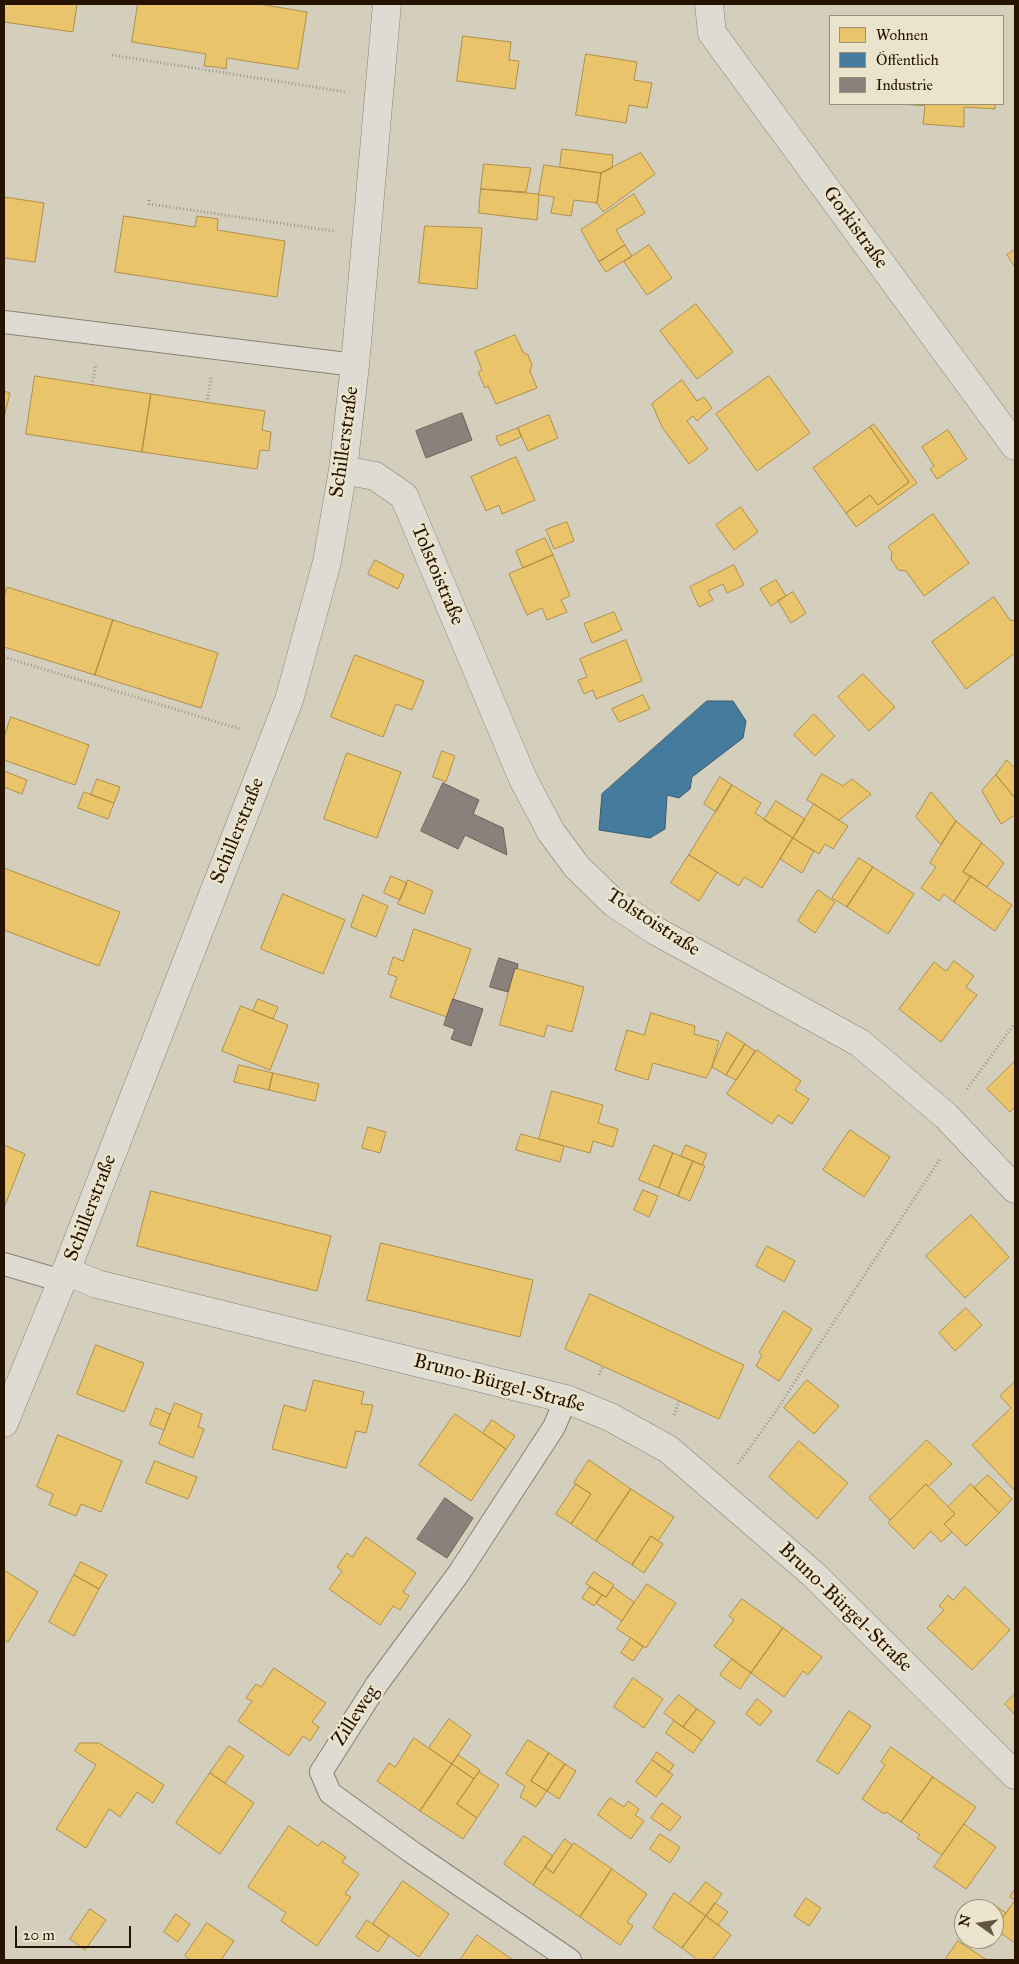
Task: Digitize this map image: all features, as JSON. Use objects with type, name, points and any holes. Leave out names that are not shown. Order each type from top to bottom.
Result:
[{"type":"street","name":"Schillerstraße","points":[[4,1423],[64,1276],[289,700],[326,562],[343,470],[355,365],[387,4]]},
{"type":"street","name":"Gorkistraße","points":[[709,4],[712,33],[1015,446]]},
{"type":"street","name":"Tolstoistraße","points":[[343,470],[375,476],[404,496],[523,779],[551,832],[577,867],[614,903],[656,931],[860,1043],[952,1123],[1015,1189]]},
{"type":"street","name":"Bruno-Bürgel-Straße","points":[[64,1276],[566,1399],[610,1417],[668,1449],[813,1574],[1015,1775]]},
{"type":"lane","name":"Schillerstraße","points":[[4,322],[355,365]]},
{"type":"lane","name":"Schillerstraße","points":[[4,1264],[64,1276]]},
{"type":"lane","name":"Zilleweg","points":[[566,1399],[554,1427],[459,1573],[377,1684],[321,1772],[330,1792],[413,1852],[570,1960]]},
{"type":"path","points":[[112,55],[216,69],[378,97]]},
{"type":"path","points":[[150,200],[149,204],[209,215],[367,234]]},
{"type":"path","points":[[92,385],[94,374]]},
{"type":"path","points":[[207,403],[212,374]]},
{"type":"path","points":[[4,657],[274,739]]},
{"type":"path","points":[[718,1493],[776,1412],[1015,1023]]},
{"type":"building: Wohnen","points":[[4,4],[77,4],[73,32],[4,22]]},
{"type":"building: Wohnen","points":[[138,4],[259,4],[307,12],[298,69],[227,58],[226,69],[204,66],[206,54],[132,42]]},
{"type":"building: Wohnen","points":[[463,36],[511,42],[509,60],[519,61],[515,89],[457,81]]},
{"type":"building: Wohnen","points":[[586,54],[637,62],[634,80],[652,83],[647,108],[629,105],[626,123],[576,115]]},
{"type":"building: Wohnen","points":[[912,105],[995,105],[995,109],[964,107],[964,127],[923,124],[925,106]]},
{"type":"building: Wohnen","points":[[562,149],[613,155],[612,168],[601,173],[560,167]]},
{"type":"building: Wohnen","points":[[641,153],[655,174],[603,212],[597,203],[601,173]]},
{"type":"building: Wohnen","points":[[484,164],[531,168],[526,192],[481,189]]},
{"type":"building: Wohnen","points":[[544,165],[601,173],[597,203],[574,200],[571,216],[551,213],[554,197],[539,194]]},
{"type":"building: Wohnen","points":[[481,189],[539,194],[537,220],[479,213]]},
{"type":"building: Wohnen","points":[[634,194],[645,213],[616,230],[625,245],[599,262],[581,230]]},
{"type":"building: Wohnen","points":[[4,197],[44,203],[35,262],[4,258]]},
{"type":"building: Wohnen","points":[[124,216],[195,227],[197,216],[218,219],[217,230],[285,241],[277,297],[115,272]]},
{"type":"building: Wohnen","points":[[425,226],[482,228],[477,289],[419,283]]},
{"type":"building: Wohnen","points":[[625,245],[632,256],[606,272],[599,262]]},
{"type":"building: Wohnen","points":[[649,245],[672,278],[647,295],[624,262]]},
{"type":"building: Wohnen","points":[[1015,249],[1015,267],[1007,255]]},
{"type":"building: Wohnen","points":[[696,304],[733,352],[697,379],[660,331]]},
{"type":"building: Wohnen","points":[[515,335],[523,352],[528,355],[532,365],[530,371],[537,388],[496,404],[488,386],[485,388],[478,372],[482,370],[475,352]]},
{"type":"building: Wohnen","points":[[35,376],[151,394],[142,452],[26,434]]},
{"type":"building: Wohnen","points":[[769,376],[810,433],[757,471],[716,414]]},
{"type":"building: Wohnen","points":[[682,380],[697,401],[704,397],[712,408],[697,421],[693,416],[687,421],[708,449],[689,464],[662,427],[652,404]]},
{"type":"building: Wohnen","points":[[4,391],[10,393],[4,418]]},
{"type":"building: Wohnen","points":[[151,394],[265,411],[262,430],[271,432],[269,451],[260,450],[257,469],[142,452]]},
{"type":"building: Wohnen","points":[[549,415],[558,438],[528,451],[518,428]]},
{"type":"building: Wohnen","points":[[874,424],[917,483],[856,527],[846,513],[870,495],[878,505],[909,482],[870,427]]},
{"type":"building: Wohnen","points":[[870,427],[909,482],[878,505],[870,495],[846,513],[813,468]]},
{"type":"building: Wohnen","points":[[518,428],[521,437],[500,446],[496,437]]},
{"type":"building: Wohnen","points":[[948,430],[967,459],[937,479],[930,469],[934,466],[922,447]]},
{"type":"building: Wohnen","points":[[516,457],[535,500],[502,514],[499,505],[486,511],[471,477]]},
{"type":"building: Wohnen","points":[[741,507],[758,532],[734,550],[716,525]]},
{"type":"building: Wohnen","points":[[933,514],[969,563],[924,596],[906,571],[898,570],[891,559],[892,552],[888,547]]},
{"type":"building: Wohnen","points":[[567,522],[574,541],[554,549],[546,530]]},
{"type":"building: Wohnen","points":[[545,538],[553,555],[523,568],[516,551]]},
{"type":"building: Wohnen","points":[[553,555],[570,596],[561,600],[567,612],[547,620],[542,608],[527,615],[509,574]]},
{"type":"building: Wohnen","points":[[375,560],[404,575],[398,589],[368,574]]},
{"type":"building: Wohnen","points":[[734,565],[744,585],[727,593],[723,584],[708,591],[713,600],[699,607],[690,587]]},
{"type":"building: Wohnen","points":[[776,580],[786,596],[771,606],[760,589]]},
{"type":"building: Wohnen","points":[[7,587],[113,620],[95,675],[4,647],[4,598]]},
{"type":"building: Wohnen","points":[[793,592],[806,613],[791,623],[778,601]]},
{"type":"building: Wohnen","points":[[994,597],[1010,620],[1015,621],[1015,653],[966,689],[932,642]]},
{"type":"building: Wohnen","points":[[614,612],[622,630],[592,643],[584,624]]},
{"type":"building: Wohnen","points":[[113,620],[218,653],[201,708],[95,675]]},
{"type":"building: Wohnen","points":[[626,640],[642,681],[596,699],[593,690],[584,694],[578,680],[587,677],[580,659]]},
{"type":"building: Wohnen","points":[[355,655],[424,681],[412,710],[396,704],[383,737],[331,717]]},
{"type":"building: Wohnen","points":[[863,674],[895,707],[869,731],[838,697]]},
{"type":"building: Wohnen","points":[[643,695],[650,709],[619,722],[612,709]]},
{"type":"building: Wohnen","points":[[814,714],[835,736],[815,756],[794,735]]},
{"type":"building: Wohnen","points":[[11,717],[89,745],[75,785],[4,760],[4,738]]},
{"type":"building: Wohnen","points":[[442,751],[455,756],[446,782],[433,777]]},
{"type":"building: Wohnen","points":[[347,753],[401,772],[377,838],[324,819]]},
{"type":"building: Wohnen","points":[[1007,760],[1013,767],[1015,766],[1015,798],[996,775]]},
{"type":"building: Wohnen","points":[[4,771],[27,780],[22,794],[4,787]]},
{"type":"building: Wohnen","points":[[822,774],[843,786],[852,779],[871,794],[839,820],[807,800]]},
{"type":"building: Wohnen","points":[[996,775],[1015,798],[1015,815],[1001,824],[982,791]]},
{"type":"building: Wohnen","points":[[720,777],[732,785],[716,812],[704,804]]},
{"type":"building: Wohnen","points":[[97,779],[120,787],[114,803],[91,795]]},
{"type":"building: Wohnen","points":[[732,785],[761,803],[755,813],[793,838],[762,888],[744,877],[739,886],[689,855]]},
{"type":"building: Wohnen","points":[[84,792],[114,803],[108,819],[78,808]]},
{"type":"building: Wohnen","points":[[931,792],[956,821],[941,845],[916,817]]},
{"type":"building: Wohnen","points":[[776,801],[805,819],[793,838],[764,820]]},
{"type":"building: Wohnen","points":[[814,804],[848,826],[833,849],[825,844],[819,854],[793,838]]},
{"type":"building: Wohnen","points":[[956,821],[982,843],[963,872],[971,876],[954,902],[944,894],[939,901],[921,888],[936,867],[930,863]]},
{"type":"building: Wohnen","points":[[793,838],[814,851],[802,873],[780,859]]},
{"type":"building: Wohnen","points":[[982,843],[1004,863],[987,887],[963,872]]},
{"type":"building: Wohnen","points":[[689,855],[717,872],[699,901],[671,883]]},
{"type":"building: Wohnen","points":[[859,858],[873,867],[847,907],[832,898]]},
{"type":"building: Wohnen","points":[[873,867],[914,894],[888,934],[847,907]]},
{"type":"building: Wohnen","points":[[4,868],[120,912],[99,966],[4,930]]},
{"type":"building: Wohnen","points":[[391,876],[407,883],[400,900],[384,893]]},
{"type":"building: Wohnen","points":[[971,876],[1012,905],[995,931],[954,902]]},
{"type":"building: Wohnen","points":[[408,880],[433,891],[424,914],[398,904]]},
{"type":"building: Wohnen","points":[[818,890],[835,902],[815,933],[798,921]]},
{"type":"building: Wohnen","points":[[283,894],[345,920],[323,974],[261,949]]},
{"type":"building: Wohnen","points":[[363,895],[388,906],[376,937],[351,927]]},
{"type":"building: Wohnen","points":[[414,929],[471,949],[447,1017],[390,997],[397,977],[388,974],[393,957],[403,961]]},
{"type":"building: Wohnen","points":[[954,961],[974,976],[966,987],[977,995],[941,1042],[899,1009],[934,962],[946,971]]},
{"type":"building: Wohnen","points":[[515,968],[584,987],[572,1032],[547,1025],[544,1037],[500,1025]]},
{"type":"building: Wohnen","points":[[258,999],[278,1007],[273,1019],[253,1011]]},
{"type":"building: Wohnen","points":[[241,1006],[288,1025],[270,1070],[222,1051]]},
{"type":"building: Wohnen","points":[[651,1013],[695,1026],[694,1034],[719,1041],[712,1067],[706,1078],[653,1063],[648,1080],[615,1070],[627,1030],[644,1035]]},
{"type":"building: Wohnen","points":[[727,1032],[745,1044],[726,1075],[712,1067]]},
{"type":"building: Wohnen","points":[[745,1044],[755,1051],[736,1080],[726,1075]]},
{"type":"building: Wohnen","points":[[757,1050],[801,1081],[795,1090],[809,1099],[792,1124],[778,1115],[772,1124],[727,1094]]},
{"type":"building: Wohnen","points":[[1015,1061],[1015,1107],[1010,1112],[987,1089]]},
{"type":"building: Wohnen","points":[[239,1065],[273,1073],[269,1090],[234,1082]]},
{"type":"building: Wohnen","points":[[273,1073],[319,1084],[315,1101],[269,1090]]},
{"type":"building: Wohnen","points":[[552,1091],[603,1105],[598,1123],[618,1129],[613,1147],[593,1141],[590,1153],[539,1139]]},
{"type":"building: Wohnen","points":[[368,1127],[386,1132],[380,1153],[362,1148]]},
{"type":"building: Wohnen","points":[[850,1130],[890,1157],[864,1197],[823,1170]]},
{"type":"building: Wohnen","points":[[521,1134],[564,1146],[560,1162],[516,1150]]},
{"type":"building: Wohnen","points":[[4,1145],[25,1154],[4,1208]]},
{"type":"building: Wohnen","points":[[654,1145],[673,1153],[659,1188],[639,1180]]},
{"type":"building: Wohnen","points":[[686,1145],[707,1154],[702,1165],[681,1156]]},
{"type":"building: Wohnen","points":[[673,1153],[693,1161],[678,1196],[659,1188]]},
{"type":"building: Wohnen","points":[[693,1161],[705,1166],[690,1201],[678,1196]]},
{"type":"building: Wohnen","points":[[643,1190],[658,1196],[649,1217],[634,1210]]},
{"type":"building: Wohnen","points":[[151,1191],[331,1236],[317,1291],[137,1246]]},
{"type":"building: Wohnen","points":[[971,1215],[1009,1257],[965,1298],[926,1256]]},
{"type":"building: Wohnen","points":[[381,1243],[533,1280],[520,1337],[367,1300]]},
{"type":"building: Wohnen","points":[[767,1246],[795,1261],[784,1282],[756,1266]]},
{"type":"building: Wohnen","points":[[590,1294],[744,1365],[719,1419],[565,1349]]},
{"type":"building: Wohnen","points":[[966,1308],[982,1325],[955,1351],[939,1333]]},
{"type":"building: Wohnen","points":[[784,1311],[812,1329],[779,1381],[756,1366],[762,1355],[759,1353]]},
{"type":"building: Wohnen","points":[[96,1345],[144,1363],[124,1412],[77,1394]]},
{"type":"building: Wohnen","points":[[314,1380],[364,1392],[361,1404],[373,1405],[366,1433],[356,1431],[346,1468],[272,1449],[284,1405],[305,1411]]},
{"type":"building: Wohnen","points":[[807,1380],[839,1406],[814,1434],[784,1408]]},
{"type":"building: Wohnen","points":[[1015,1382],[1015,1491],[972,1445],[1011,1408],[1000,1396]]},
{"type":"building: Wohnen","points":[[175,1403],[202,1414],[198,1427],[204,1429],[193,1458],[159,1444]]},
{"type":"building: Wohnen","points":[[156,1408],[170,1414],[164,1430],[150,1425]]},
{"type":"building: Wohnen","points":[[455,1414],[506,1449],[471,1501],[419,1465]]},
{"type":"building: Wohnen","points":[[492,1420],[515,1436],[506,1449],[483,1433]]},
{"type":"building: Wohnen","points":[[58,1435],[122,1461],[101,1512],[81,1504],[76,1516],[49,1505],[53,1494],[37,1487]]},
{"type":"building: Wohnen","points":[[927,1440],[952,1464],[928,1487],[926,1484],[890,1520],[869,1498]]},
{"type":"building: Wohnen","points":[[799,1441],[848,1483],[817,1519],[769,1477]]},
{"type":"building: Wohnen","points":[[589,1460],[631,1489],[596,1541],[571,1524],[591,1494],[574,1483]]},
{"type":"building: Wohnen","points":[[155,1461],[197,1477],[188,1499],[146,1483]]},
{"type":"building: Wohnen","points":[[988,1475],[1012,1499],[999,1513],[974,1488]]},
{"type":"building: Wohnen","points":[[576,1484],[591,1494],[571,1524],[556,1514]]},
{"type":"building: Wohnen","points":[[926,1484],[955,1514],[944,1524],[952,1532],[941,1542],[931,1531],[914,1549],[888,1523]]},
{"type":"building: Wohnen","points":[[971,1484],[999,1513],[966,1546],[944,1524],[955,1514],[948,1507]]},
{"type":"building: Wohnen","points":[[631,1489],[674,1517],[658,1541],[651,1536],[632,1565],[596,1541]]},
{"type":"building: Wohnen","points":[[651,1536],[663,1544],[644,1573],[632,1565]]},
{"type":"building: Wohnen","points":[[366,1537],[416,1573],[403,1592],[409,1596],[400,1610],[393,1606],[380,1625],[329,1589],[342,1571],[337,1567],[347,1553],[352,1557]]},
{"type":"building: Wohnen","points":[[81,1562],[107,1575],[99,1589],[74,1575]]},
{"type":"building: Wohnen","points":[[4,1570],[38,1592],[8,1642],[4,1640]]},
{"type":"building: Wohnen","points":[[594,1572],[614,1585],[606,1597],[586,1584]]},
{"type":"building: Wohnen","points":[[74,1575],[99,1589],[74,1636],[49,1622]]},
{"type":"building: Wohnen","points":[[647,1584],[676,1603],[646,1648],[617,1629]]},
{"type":"building: Wohnen","points":[[590,1587],[602,1595],[594,1606],[582,1598]]},
{"type":"building: Wohnen","points":[[613,1587],[634,1602],[622,1621],[596,1603],[602,1595],[606,1597]]},
{"type":"building: Wohnen","points":[[965,1587],[1010,1630],[972,1670],[927,1628],[944,1610],[939,1606],[948,1595],[953,1600]]},
{"type":"building: Wohnen","points":[[742,1599],[783,1628],[751,1673],[714,1646],[734,1620],[729,1616]]},
{"type":"building: Wohnen","points":[[783,1628],[822,1657],[808,1675],[803,1671],[784,1697],[751,1673]]},
{"type":"building: Wohnen","points":[[631,1638],[643,1647],[633,1661],[621,1653]]},
{"type":"building: Wohnen","points":[[732,1659],[751,1673],[740,1689],[720,1675]]},
{"type":"building: Wohnen","points":[[274,1668],[326,1703],[312,1722],[319,1727],[310,1741],[303,1736],[289,1756],[238,1721],[252,1701],[246,1698],[256,1684],[261,1687]]},
{"type":"building: Wohnen","points":[[633,1678],[663,1699],[644,1728],[614,1707]]},
{"type":"building: Wohnen","points":[[1015,1694],[1015,1715],[1005,1704]]},
{"type":"building: Wohnen","points":[[679,1695],[697,1709],[683,1727],[664,1713]]},
{"type":"building: Wohnen","points":[[757,1699],[772,1711],[760,1726],[746,1714]]},
{"type":"building: Wohnen","points":[[697,1709],[715,1722],[702,1740],[683,1727]]},
{"type":"building: Wohnen","points":[[849,1711],[871,1726],[838,1774],[817,1761]]},
{"type":"building: Wohnen","points":[[449,1719],[471,1735],[452,1764],[429,1748]]},
{"type":"building: Wohnen","points":[[674,1721],[702,1740],[693,1753],[666,1733]]},
{"type":"building: Wohnen","points":[[414,1738],[452,1764],[420,1811],[377,1781],[389,1763],[395,1767]]},
{"type":"building: Wohnen","points":[[528,1740],[549,1753],[531,1781],[547,1791],[536,1807],[520,1797],[525,1786],[506,1774]]},
{"type":"building: Wohnen","points":[[80,1743],[99,1743],[164,1785],[153,1803],[137,1792],[120,1817],[109,1809],[86,1848],[56,1829],[96,1765],[75,1751]]},
{"type":"building: Wohnen","points":[[229,1746],[244,1756],[225,1783],[210,1773]]},
{"type":"building: Wohnen","points":[[891,1747],[933,1777],[901,1822],[886,1812],[884,1814],[862,1799],[885,1765],[881,1762]]},
{"type":"building: Wohnen","points":[[657,1752],[674,1765],[669,1772],[652,1760]]},
{"type":"building: Wohnen","points":[[549,1753],[565,1764],[547,1791],[531,1781]]},
{"type":"building: Wohnen","points":[[458,1755],[480,1770],[474,1779],[452,1764]]},
{"type":"building: Wohnen","points":[[652,1760],[673,1775],[656,1797],[636,1782]]},
{"type":"building: Wohnen","points":[[452,1764],[474,1779],[457,1804],[477,1818],[463,1839],[420,1811]]},
{"type":"building: Wohnen","points":[[565,1764],[576,1771],[559,1799],[547,1791]]},
{"type":"building: Wohnen","points":[[479,1772],[499,1785],[477,1818],[457,1804]]},
{"type":"building: Wohnen","points":[[210,1773],[254,1803],[220,1854],[176,1823]]},
{"type":"building: Wohnen","points":[[933,1777],[976,1807],[942,1855],[917,1838],[920,1835],[901,1822]]},
{"type":"building: Wohnen","points":[[610,1798],[624,1807],[628,1801],[639,1809],[635,1815],[644,1821],[631,1839],[598,1815]]},
{"type":"building: Wohnen","points":[[662,1803],[681,1817],[670,1831],[651,1818]]},
{"type":"building: Wohnen","points":[[964,1824],[996,1847],[966,1889],[934,1867]]},
{"type":"building: Wohnen","points":[[289,1826],[318,1846],[322,1841],[346,1857],[342,1862],[359,1874],[345,1894],[351,1897],[317,1946],[281,1921],[286,1913],[248,1887]]},
{"type":"building: Wohnen","points":[[660,1834],[680,1847],[670,1863],[650,1849]]},
{"type":"building: Wohnen","points":[[524,1836],[553,1856],[533,1885],[504,1864]]},
{"type":"building: Wohnen","points":[[565,1839],[572,1845],[553,1873],[545,1867]]},
{"type":"building: Wohnen","points":[[574,1843],[612,1869],[580,1917],[533,1885],[545,1867],[553,1873]]},
{"type":"building: Wohnen","points":[[612,1869],[647,1894],[627,1922],[633,1926],[620,1945],[580,1917]]},
{"type":"building: Wohnen","points":[[403,1881],[449,1914],[419,1957],[373,1924]]},
{"type":"building: Wohnen","points":[[706,1882],[722,1894],[706,1916],[689,1904]]},
{"type":"building: Wohnen","points":[[1015,1889],[1015,1900],[1010,1897]]},
{"type":"building: Wohnen","points":[[674,1893],[706,1916],[682,1948],[653,1928]]},
{"type":"building: Wohnen","points":[[806,1898],[821,1908],[809,1926],[794,1916]]},
{"type":"building: Wohnen","points":[[1015,1900],[1015,1943],[1004,1935],[1004,1916]]},
{"type":"building: Wohnen","points":[[715,1903],[728,1912],[718,1925],[706,1916]]},
{"type":"building: Wohnen","points":[[90,1909],[106,1920],[85,1950],[70,1939]]},
{"type":"building: Wohnen","points":[[176,1914],[190,1924],[178,1942],[164,1932]]},
{"type":"building: Wohnen","points":[[706,1916],[731,1935],[712,1960],[698,1960],[682,1948]]},
{"type":"building: Wohnen","points":[[367,1920],[389,1936],[378,1952],[356,1937]]},
{"type":"building: Wohnen","points":[[207,1923],[234,1941],[221,1960],[190,1960],[185,1956]]},
{"type":"building: Wohnen","points":[[477,1935],[513,1960],[460,1960]]},
{"type":"building: Wohnen","points":[[954,1947],[954,1949],[970,1949],[987,1960],[945,1960]]},
{"type":"building: Öffentlich","points":[[707,701],[733,701],[746,721],[743,738],[692,777],[690,789],[679,798],[667,795],[665,829],[650,838],[599,830],[602,794]]},
{"type":"building: Industrie","points":[[462,413],[472,440],[426,458],[416,431]]},
{"type":"building: Industrie","points":[[443,783],[479,800],[473,814],[503,828],[507,855],[465,835],[458,849],[421,831]]},
{"type":"building: Industrie","points":[[499,958],[518,964],[508,992],[490,987]]},
{"type":"building: Industrie","points":[[453,999],[483,1009],[471,1046],[451,1039],[455,1029],[444,1025]]},
{"type":"building: Industrie","points":[[445,1498],[473,1518],[447,1558],[417,1539]]}]
